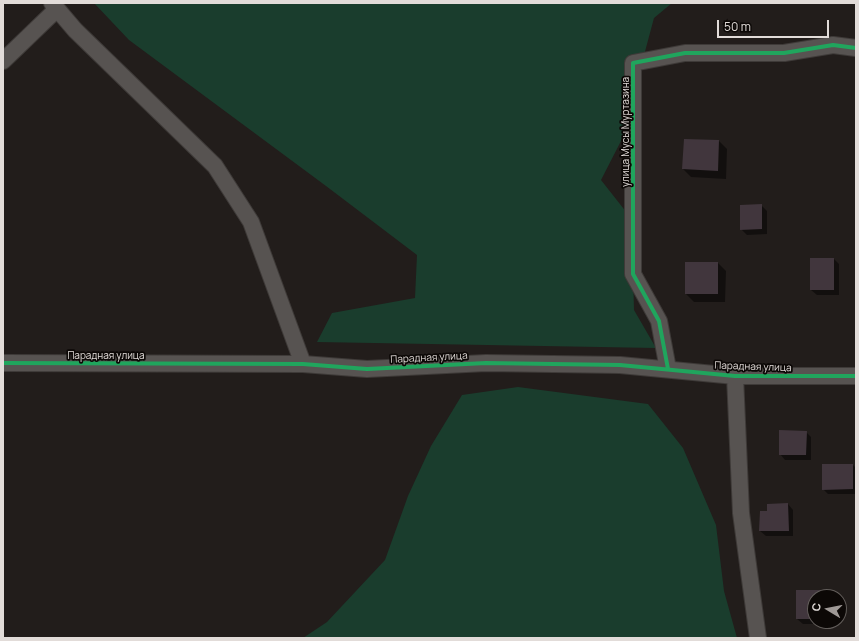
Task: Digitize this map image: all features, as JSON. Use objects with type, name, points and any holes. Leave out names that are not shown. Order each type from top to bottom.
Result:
[{"type":"street","points":[[3,61],[54,6],[75,30],[215,166],[251,222],[303,364]]},
{"type":"street","name":"улица Мусы Муртазина","points":[[668,369],[659,321],[633,274],[634,63],[685,53],[784,53],[833,45],[856,48]]},
{"type":"street","name":"Парадная улица","points":[[3,363],[303,364],[367,369],[486,363],[620,365],[735,376],[856,376]]},
{"type":"street","points":[[735,376],[741,513],[758,638]]},
{"type":"green space","points":[[94,3],[672,3],[654,18],[621,141],[601,180],[627,213],[632,233],[634,310],[656,348],[317,342],[332,313],[415,298],[417,255],[129,40]]},
{"type":"green space","points":[[518,387],[648,404],[683,448],[716,525],[724,591],[737,638],[303,638],[327,622],[385,560],[408,496],[431,446],[462,395]]},
{"type":"building","points":[[684,139],[719,140],[718,171],[682,169]]},
{"type":"building","points":[[762,204],[762,229],[740,230],[740,205]]},
{"type":"building","points":[[810,258],[834,258],[834,290],[810,290]]},
{"type":"building","points":[[685,262],[718,262],[718,294],[685,294]]},
{"type":"building","points":[[779,430],[807,431],[806,455],[779,455]]},
{"type":"building","points":[[822,464],[853,464],[853,489],[822,490]]},
{"type":"building","points":[[788,503],[789,531],[759,531],[760,511],[767,511],[767,504]]},
{"type":"building","points":[[796,590],[807,590],[807,619],[796,619]]},
{"type":"cycle path","points":[[668,369],[659,321],[633,274],[633,63],[685,53],[784,53],[833,45],[856,48]]},
{"type":"cycle path","points":[[3,363],[303,364],[367,369],[486,363],[620,365],[735,376],[856,376]]}]
